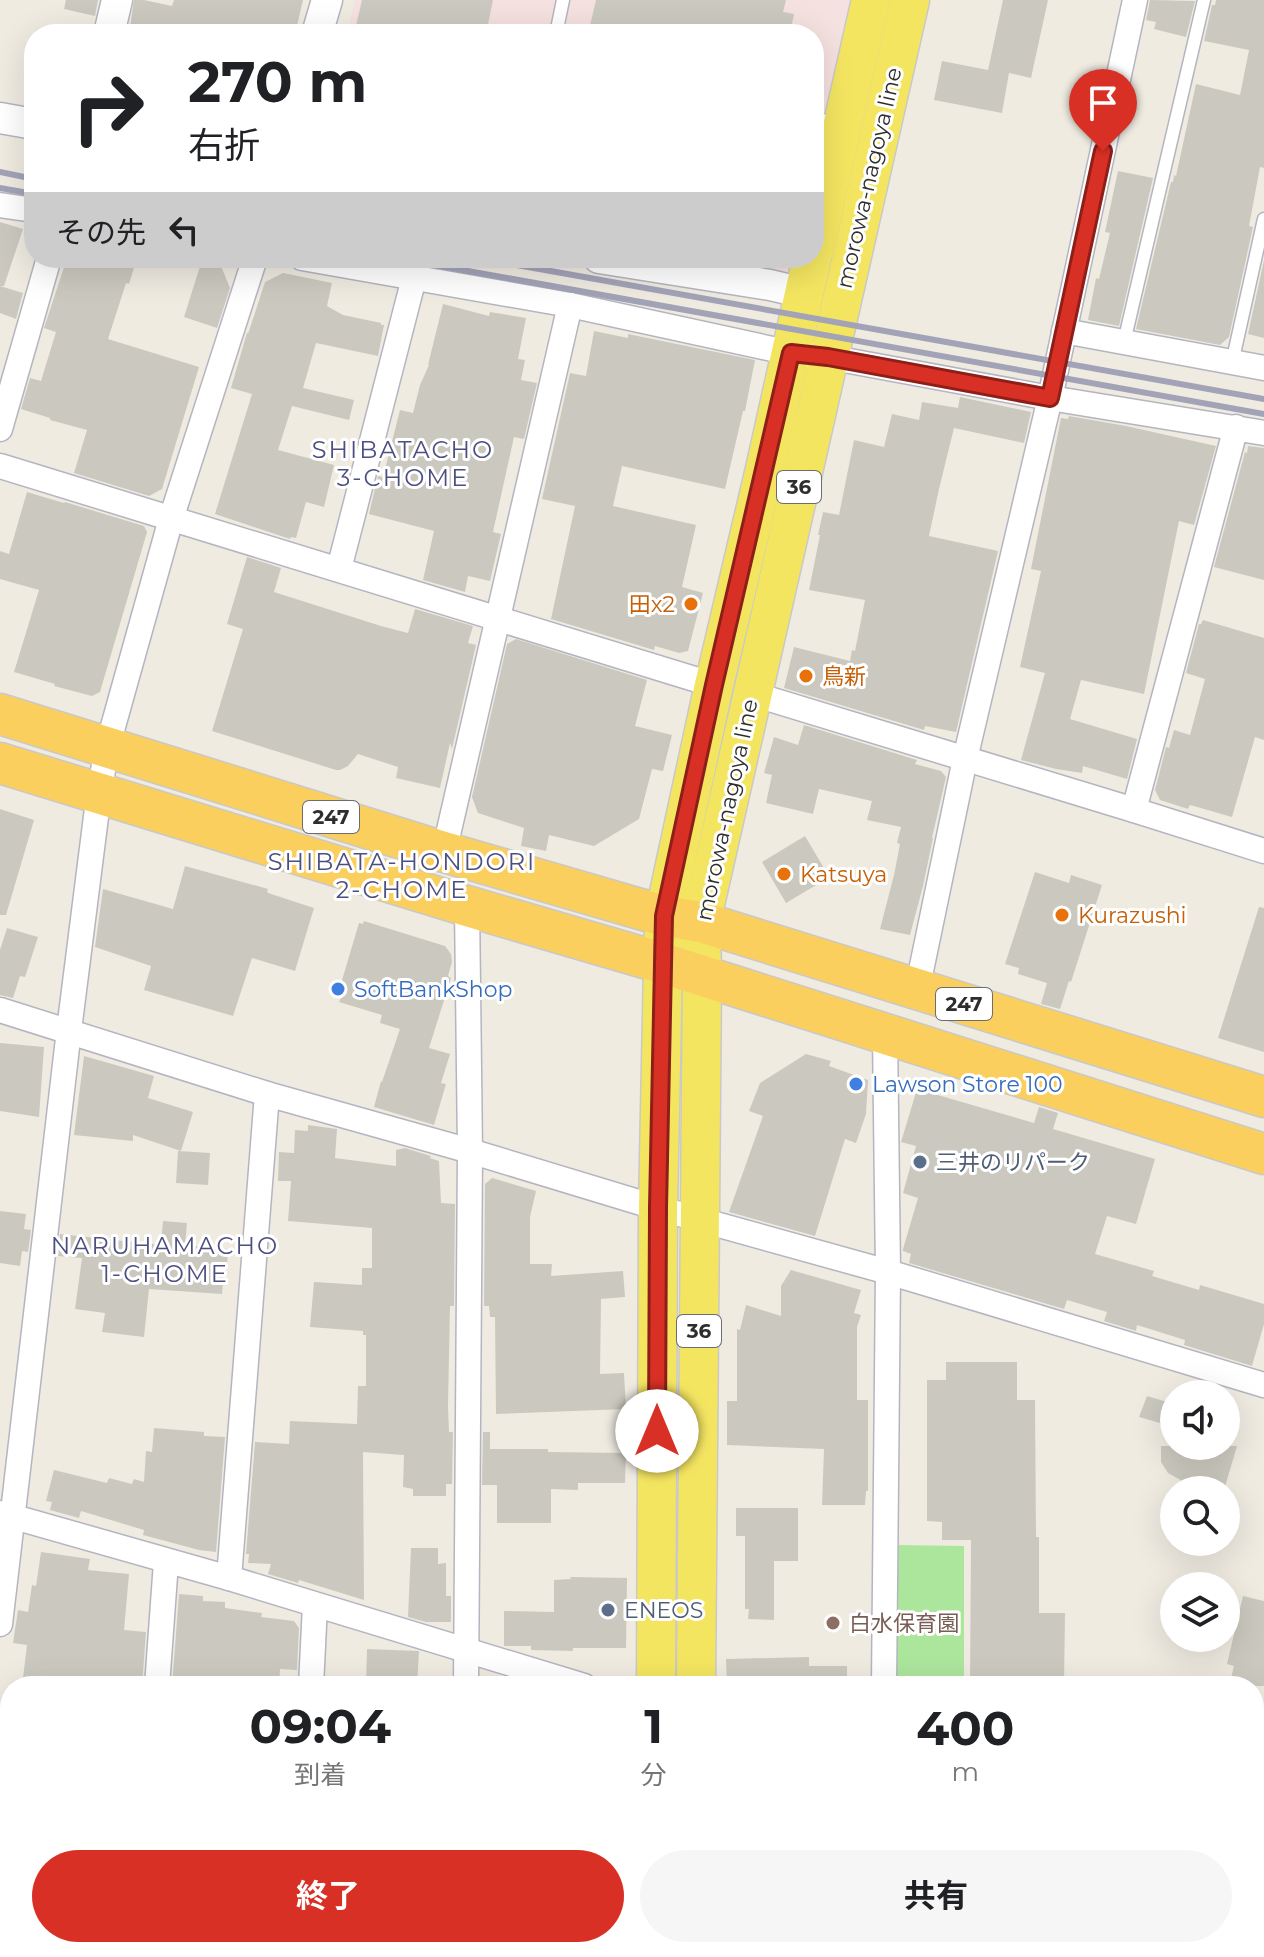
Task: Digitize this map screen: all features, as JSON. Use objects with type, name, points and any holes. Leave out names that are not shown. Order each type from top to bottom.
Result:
[{"type":"highway","name":"247","points":[[0,714],[444,852],[682,919],[1264,1097]]},
{"type":"highway","name":"247","points":[[0,763],[662,963],[1264,1154]]},
{"type":"main road","name":"morowa-nagoya line","points":[[824,158],[828,121],[871,0]]},
{"type":"main road","name":"morowa-nagoya line","points":[[656,1676],[662,963],[682,919],[753,694],[910,0]]},
{"type":"main road","name":"morowa-nagoya line","points":[[696,1676],[702,976],[682,919],[714,685],[808,275]]},
{"type":"street","points":[[111,24],[117,0]]},
{"type":"street","points":[[320,24],[327,0]]},
{"type":"street","points":[[917,990],[965,759],[1050,398],[1135,0]]},
{"type":"street","points":[[0,118],[24,122]]},
{"type":"street","points":[[0,205],[24,209]]},
{"type":"street","points":[[0,429],[46,268]]},
{"type":"street","points":[[0,1624],[6,1515],[107,748],[171,519],[252,268]]},
{"type":"street","points":[[358,268],[570,305],[791,353],[1264,433]]},
{"type":"street","points":[[662,268],[770,285],[808,275]]},
{"type":"street","points":[[339,569],[414,278]]},
{"type":"street","points":[[444,852],[570,305]]},
{"type":"street","points":[[1064,331],[1264,368]]},
{"type":"street","points":[[1134,810],[1236,427]]},
{"type":"street","points":[[0,466],[714,685]]},
{"type":"street","points":[[753,694],[1264,851]]},
{"type":"street","points":[[466,1676],[470,1151],[467,906]]},
{"type":"street","points":[[0,1010],[267,1094],[888,1272],[1264,1385]]},
{"type":"street","points":[[884,1676],[888,1272],[885,1034]]},
{"type":"street","points":[[229,1578],[267,1094]]},
{"type":"street","points":[[6,1515],[229,1578],[549,1676]]},
{"type":"street","points":[[158,1676],[166,1562]]},
{"type":"street","points":[[311,1676],[315,1605]]},
{"type":"lane","points":[[558,24],[563,0]]},
{"type":"lane","points":[[1124,342],[1204,0]]},
{"type":"lane","points":[[1232,363],[1264,219]]},
{"type":"shaded area","points":[[355,0],[861,0],[824,167],[824,24],[349,24]]},
{"type":"shaded area","points":[[734,268],[802,268],[799,281]]},
{"type":"green space","points":[[896,1545],[964,1546],[964,1676],[893,1676]]},
{"type":"building","points":[[66,0],[98,0],[95,16],[64,9]]},
{"type":"building","points":[[134,0],[172,6],[174,0],[303,0],[297,24],[130,24]]},
{"type":"building","points":[[362,0],[493,0],[488,24],[356,24]]},
{"type":"building","points":[[596,0],[786,0],[783,12],[794,14],[792,24],[590,24]]},
{"type":"building","points":[[1003,0],[1048,0],[1031,78],[1009,73],[1002,113],[934,100],[942,61],[988,70]]},
{"type":"building","points":[[1150,0],[1195,1],[1186,37],[1154,29],[1156,22],[1146,20]]},
{"type":"building","points":[[1216,0],[1264,0],[1264,168],[1260,167],[1249,226],[1253,227],[1229,337],[1220,345],[1136,329],[1171,182],[1176,176],[1196,84],[1240,95],[1249,50],[1204,41],[1212,5]]},
{"type":"building","points":[[1118,171],[1153,178],[1119,326],[1088,320],[1096,278],[1099,279],[1110,233],[1105,232]]},
{"type":"building","points":[[0,222],[23,229],[4,286],[0,286]]},
{"type":"building","points":[[1264,260],[1264,338],[1248,334]]},
{"type":"building","points":[[64,268],[134,268],[108,339],[199,367],[162,489],[149,496],[74,473],[87,430],[21,409],[30,378],[41,381],[56,332],[44,328]]},
{"type":"building","points":[[199,268],[222,268],[230,288],[217,328],[184,317]]},
{"type":"building","points":[[283,273],[332,283],[327,306],[343,315],[384,325],[378,356],[316,343],[303,388],[354,400],[349,420],[292,406],[278,450],[334,465],[324,507],[306,502],[296,538],[290,539],[215,514],[252,394],[231,388],[265,282]]},
{"type":"building","points":[[0,286],[23,293],[16,319],[0,313]]},
{"type":"building","points":[[443,304],[489,316],[490,312],[526,318],[518,359],[525,360],[521,380],[537,383],[524,439],[514,437],[493,532],[501,534],[490,581],[468,576],[465,592],[423,580],[434,531],[369,514],[378,476],[383,477],[400,410],[413,413],[429,365]]},
{"type":"building","points":[[594,331],[628,338],[628,334],[755,360],[725,489],[622,466],[613,506],[696,525],[682,587],[703,593],[688,651],[679,653],[655,646],[654,650],[551,619],[575,506],[542,499],[570,373],[586,376]]},
{"type":"building","points":[[960,397],[1031,412],[1024,443],[954,428],[939,489],[929,536],[998,551],[956,732],[925,726],[924,730],[784,688],[794,647],[850,661],[852,650],[855,651],[865,600],[809,590],[823,512],[839,515],[854,440],[884,447],[892,414],[919,420],[922,402],[958,408]]},
{"type":"building","points":[[1069,416],[1216,446],[1194,525],[1179,521],[1144,694],[1081,680],[1070,719],[1137,739],[1127,779],[1083,766],[1082,773],[1021,760],[1045,673],[1020,667],[1041,571],[1031,569],[1061,418],[1068,419]]},
{"type":"building","points":[[1248,446],[1264,448],[1264,580],[1214,567]]},
{"type":"building","points":[[27,492],[144,526],[147,532],[100,692],[92,696],[14,672],[39,590],[0,579],[0,551],[9,554]]},
{"type":"building","points":[[247,557],[281,568],[274,592],[381,626],[408,633],[415,609],[473,626],[468,643],[476,645],[440,788],[396,778],[398,767],[358,754],[348,766],[336,770],[212,731],[243,629],[227,624]]},
{"type":"building","points":[[1203,620],[1264,638],[1264,740],[1255,737],[1232,817],[1160,800],[1155,790],[1166,747],[1169,748],[1174,730],[1190,735],[1205,679],[1186,673],[1199,624]]},
{"type":"building","points":[[516,639],[647,680],[635,726],[672,735],[663,771],[652,769],[639,819],[594,846],[549,835],[546,851],[521,846],[524,828],[478,813],[472,797],[507,644]]},
{"type":"building","points":[[804,725],[917,760],[915,764],[941,771],[946,777],[910,935],[880,929],[894,875],[901,827],[867,820],[872,801],[819,789],[813,814],[766,803],[772,775],[764,773],[774,737],[798,745]]},
{"type":"building","points":[[0,809],[34,820],[6,915],[0,915]]},
{"type":"building","points":[[805,836],[825,870],[819,873],[823,881],[786,903],[762,862]]},
{"type":"building","points":[[185,866],[268,889],[267,892],[271,894],[314,908],[295,971],[252,958],[233,1016],[144,990],[151,966],[95,947],[103,889],[173,909]]},
{"type":"building","points":[[1035,872],[1069,883],[1071,875],[1102,885],[1060,1009],[1041,1004],[1047,983],[1018,974],[1019,968],[1005,964]]},
{"type":"building","points":[[1259,907],[1264,908],[1264,1052],[1218,1038]]},
{"type":"building","points":[[364,921],[445,946],[451,954],[448,976],[451,978],[429,1048],[450,1054],[441,1083],[446,1084],[434,1125],[374,1107],[400,1029],[380,1023],[382,1015],[339,1002],[341,998],[337,997],[359,923],[363,924]]},
{"type":"building","points":[[7,928],[38,937],[25,977],[20,976],[13,998],[0,995],[0,950]]},
{"type":"building","points":[[0,1043],[44,1047],[39,1117],[0,1111]]},
{"type":"building","points":[[806,1054],[831,1061],[829,1066],[868,1080],[866,1114],[856,1143],[845,1139],[815,1236],[729,1212],[763,1116],[749,1111],[760,1083]]},
{"type":"building","points":[[84,1056],[154,1076],[148,1098],[193,1112],[181,1151],[133,1135],[133,1141],[74,1135]]},
{"type":"building","points":[[917,1089],[1034,1123],[1039,1107],[1058,1113],[1053,1129],[1155,1159],[1136,1224],[1107,1216],[1095,1254],[1154,1271],[1152,1276],[1199,1290],[1200,1285],[1264,1304],[1264,1324],[1252,1366],[1184,1345],[1185,1340],[1137,1325],[1136,1331],[1104,1321],[1107,1312],[1067,1300],[1064,1309],[909,1263],[911,1254],[903,1249],[918,1198],[903,1193],[916,1146],[901,1142]]},
{"type":"building","points":[[308,1125],[337,1129],[335,1158],[396,1166],[396,1150],[405,1148],[431,1156],[439,1161],[441,1203],[455,1204],[454,1306],[450,1306],[448,1406],[449,1432],[453,1432],[452,1484],[446,1484],[446,1496],[413,1496],[413,1489],[403,1487],[404,1455],[363,1452],[364,1600],[268,1574],[271,1564],[248,1563],[249,1554],[246,1554],[255,1442],[289,1444],[290,1421],[357,1424],[358,1386],[366,1386],[366,1335],[363,1331],[310,1327],[314,1282],[362,1285],[362,1268],[372,1268],[372,1228],[288,1221],[291,1181],[278,1181],[279,1152],[294,1153],[295,1130],[308,1131]]},
{"type":"building","points":[[178,1151],[210,1153],[208,1185],[176,1183]]},
{"type":"building","points":[[492,1178],[536,1191],[530,1217],[530,1264],[552,1264],[551,1276],[623,1271],[625,1297],[601,1299],[600,1374],[624,1373],[626,1409],[496,1414],[495,1317],[490,1317],[489,1306],[484,1306],[485,1184]]},
{"type":"building","points":[[0,1211],[26,1214],[24,1229],[31,1230],[28,1252],[22,1251],[20,1266],[0,1263]]},
{"type":"building","points":[[163,1221],[187,1223],[185,1245],[228,1249],[222,1294],[149,1289],[144,1337],[102,1332],[105,1313],[75,1309],[82,1258],[58,1256],[60,1234],[161,1245]]},
{"type":"building","points":[[791,1270],[861,1290],[854,1313],[861,1315],[857,1327],[857,1400],[868,1400],[868,1491],[865,1505],[822,1505],[824,1449],[727,1445],[727,1401],[737,1401],[737,1329],[740,1330],[746,1305],[781,1316],[781,1286]]},
{"type":"building","points":[[946,1362],[1017,1362],[1017,1400],[1035,1400],[1039,1613],[1065,1613],[1064,1676],[970,1676],[971,1540],[942,1540],[942,1522],[927,1521],[927,1380],[946,1380]]},
{"type":"building","points":[[1147,1396],[1160,1400],[1160,1423],[1139,1417]]},
{"type":"building","points":[[154,1428],[225,1437],[216,1552],[143,1535],[144,1530],[81,1511],[79,1518],[50,1510],[52,1502],[46,1501],[54,1470],[107,1483],[109,1478],[132,1484],[134,1479],[144,1482],[146,1451],[152,1452]]},
{"type":"building","points":[[483,1432],[490,1432],[490,1449],[626,1453],[625,1483],[578,1483],[578,1490],[551,1489],[551,1523],[497,1523],[497,1485],[482,1485]]},
{"type":"building","points":[[1233,1460],[1228,1476],[1173,1476],[1161,1462]]},
{"type":"building","points":[[736,1508],[798,1508],[798,1561],[774,1561],[774,1620],[748,1619],[749,1609],[745,1609],[745,1536],[736,1536]]},
{"type":"building","points":[[411,1548],[438,1548],[438,1564],[446,1563],[446,1596],[451,1596],[451,1622],[426,1622],[408,1617]]},
{"type":"building","points":[[41,1552],[90,1559],[88,1570],[129,1574],[124,1630],[146,1632],[143,1676],[23,1676],[27,1645],[13,1643],[18,1610],[28,1612],[32,1585],[36,1586]]},
{"type":"building","points":[[570,1577],[627,1578],[626,1648],[573,1648],[573,1651],[504,1646],[504,1611],[554,1612],[554,1580]]},
{"type":"building","points":[[179,1594],[203,1596],[203,1601],[225,1602],[225,1608],[262,1613],[261,1617],[294,1621],[299,1628],[297,1670],[280,1669],[280,1676],[173,1676]]},
{"type":"building","points":[[1243,1596],[1264,1601],[1264,1676],[1232,1676],[1234,1666],[1227,1664],[1230,1652],[1240,1652]]},
{"type":"building","points":[[367,1649],[419,1651],[418,1676],[366,1676]]},
{"type":"building","points":[[809,1657],[809,1666],[847,1666],[847,1676],[727,1676],[726,1659]]},
{"type":"railway","points":[[0,172],[24,177]]},
{"type":"railway","points":[[0,188],[24,192]]},
{"type":"railway","points":[[452,268],[1264,414]]},
{"type":"railway","points":[[534,268],[1264,399]]},
{"type":"place","name":"田x2","points":[[691,604]]},
{"type":"place","name":"鳥新","points":[[806,676]]},
{"type":"place","name":"Katsuya","points":[[784,874]]},
{"type":"place","name":"Kurazushi","points":[[1062,915]]},
{"type":"place","name":"SoftBankShop","points":[[338,989]]},
{"type":"place","name":"Lawson Store 100","points":[[856,1084]]},
{"type":"place","name":"三井のリパーク","points":[[920,1162]]},
{"type":"place","name":"ENEOS","points":[[608,1610]]},
{"type":"place","name":"白水保育園","points":[[833,1623]]},
{"type":"district","name":"SHIBATACHO 3-CHOME","points":[[403,463]]},
{"type":"district","name":"SHIBATA-HONDORI 2-CHOME","points":[[402,875]]},
{"type":"district","name":"NARUHAMACHO 1-CHOME","points":[[165,1259]]},
{"type":"route","points":[[657,1431],[664,916],[791,353],[1050,398],[1103,151]]}]
